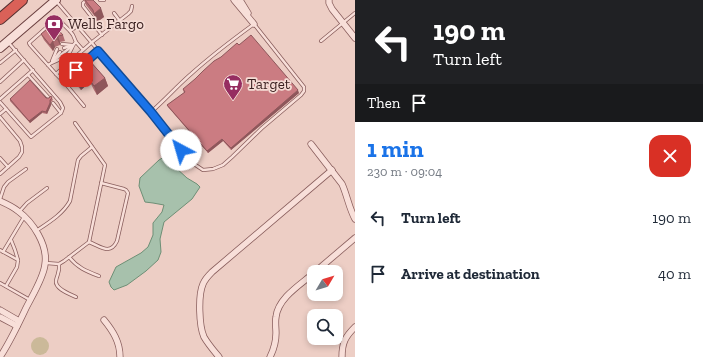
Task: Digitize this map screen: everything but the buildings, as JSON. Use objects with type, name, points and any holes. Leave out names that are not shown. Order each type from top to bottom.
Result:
[{"type":"highway","points":[[0,19],[22,0]]},
{"type":"street","points":[[0,48],[56,0]]},
{"type":"street","points":[[234,0],[254,24]]},
{"type":"street","points":[[240,0],[254,24]]},
{"type":"street","points":[[328,0],[332,9],[355,38]]},
{"type":"street","points":[[311,144],[342,184],[351,212],[355,219]]},
{"type":"street","points":[[219,357],[202,332],[200,293],[206,278],[332,170]]},
{"type":"street","points":[[0,200],[19,212],[36,231],[44,247],[46,262],[43,273],[30,300],[0,357]]},
{"type":"street","points":[[324,265],[355,238]]},
{"type":"street","points":[[270,357],[275,342],[276,316],[278,309],[288,295],[307,280]]},
{"type":"street","points":[[0,310],[18,324]]},
{"type":"street","points":[[0,317],[18,324]]},
{"type":"street","points":[[104,320],[116,336],[120,357]]},
{"type":"street","points":[[342,357],[344,340],[355,327]]},
{"type":"lane","points":[[56,0],[76,26],[151,112],[191,162],[203,170],[223,165],[241,149],[247,141],[301,95],[304,91],[304,87],[254,24],[190,74],[161,104],[151,112]]},
{"type":"lane","points":[[87,0],[83,3],[83,6],[94,20],[94,25],[102,35]]},
{"type":"lane","points":[[56,74],[131,11],[132,6]]},
{"type":"lane","points":[[114,13],[120,20]]},
{"type":"lane","points":[[321,41],[355,13]]},
{"type":"lane","points":[[83,50],[76,42],[70,31],[57,19],[30,42],[30,45],[84,106]]},
{"type":"lane","points":[[70,31],[76,26]]},
{"type":"lane","points":[[8,41],[16,50],[24,60],[33,70],[60,102],[63,108],[61,113],[31,137],[0,100],[33,70]]},
{"type":"lane","points":[[48,64],[63,58],[70,52],[76,42]]},
{"type":"lane","points":[[63,46],[73,45]]},
{"type":"lane","points":[[0,64],[16,50]]},
{"type":"lane","points":[[52,62],[58,50]]},
{"type":"lane","points":[[64,82],[64,80],[98,51]]},
{"type":"lane","points":[[0,82],[24,60]]},
{"type":"lane","points":[[28,75],[49,98]]},
{"type":"lane","points":[[53,103],[61,113]]},
{"type":"lane","points":[[0,174],[19,157],[22,152],[20,141],[0,115],[6,109]]},
{"type":"lane","points":[[46,262],[59,264],[89,242],[105,165],[75,123]]},
{"type":"lane","points":[[36,231],[63,211],[67,206],[70,201],[78,160],[92,147]]},
{"type":"lane","points":[[0,158],[8,167]]},
{"type":"lane","points":[[0,200],[4,187],[8,182],[26,169]]},
{"type":"lane","points":[[89,242],[108,250],[113,248],[117,241],[128,193],[124,189],[101,183]]},
{"type":"lane","points":[[19,212],[27,203],[47,188]]},
{"type":"lane","points":[[18,260],[2,251],[24,217]]},
{"type":"lane","points":[[6,286],[17,267],[18,260],[10,240]]},
{"type":"lane","points":[[69,257],[79,267],[99,276]]},
{"type":"lane","points":[[59,264],[56,285],[76,297]]},
{"type":"lane","points":[[0,283],[30,300]]},
{"type":"shaded area","points":[[164,157],[187,178],[200,187],[192,199],[164,222],[160,239],[161,252],[158,260],[127,285],[114,290],[109,282],[116,267],[141,253],[148,247],[153,235],[153,223],[162,212],[164,205],[145,202],[139,186],[140,178]]},
{"type":"shaded area","points":[[36,337],[44,337],[49,342],[47,353],[44,355],[36,355],[31,350],[31,342]]},
{"type":"place","name":"Wells Fargo","points":[[54,41]]},
{"type":"place","name":"Target","points":[[233,101]]},
{"type":"route","points":[[76,70],[98,51],[151,112],[181,150]]}]
